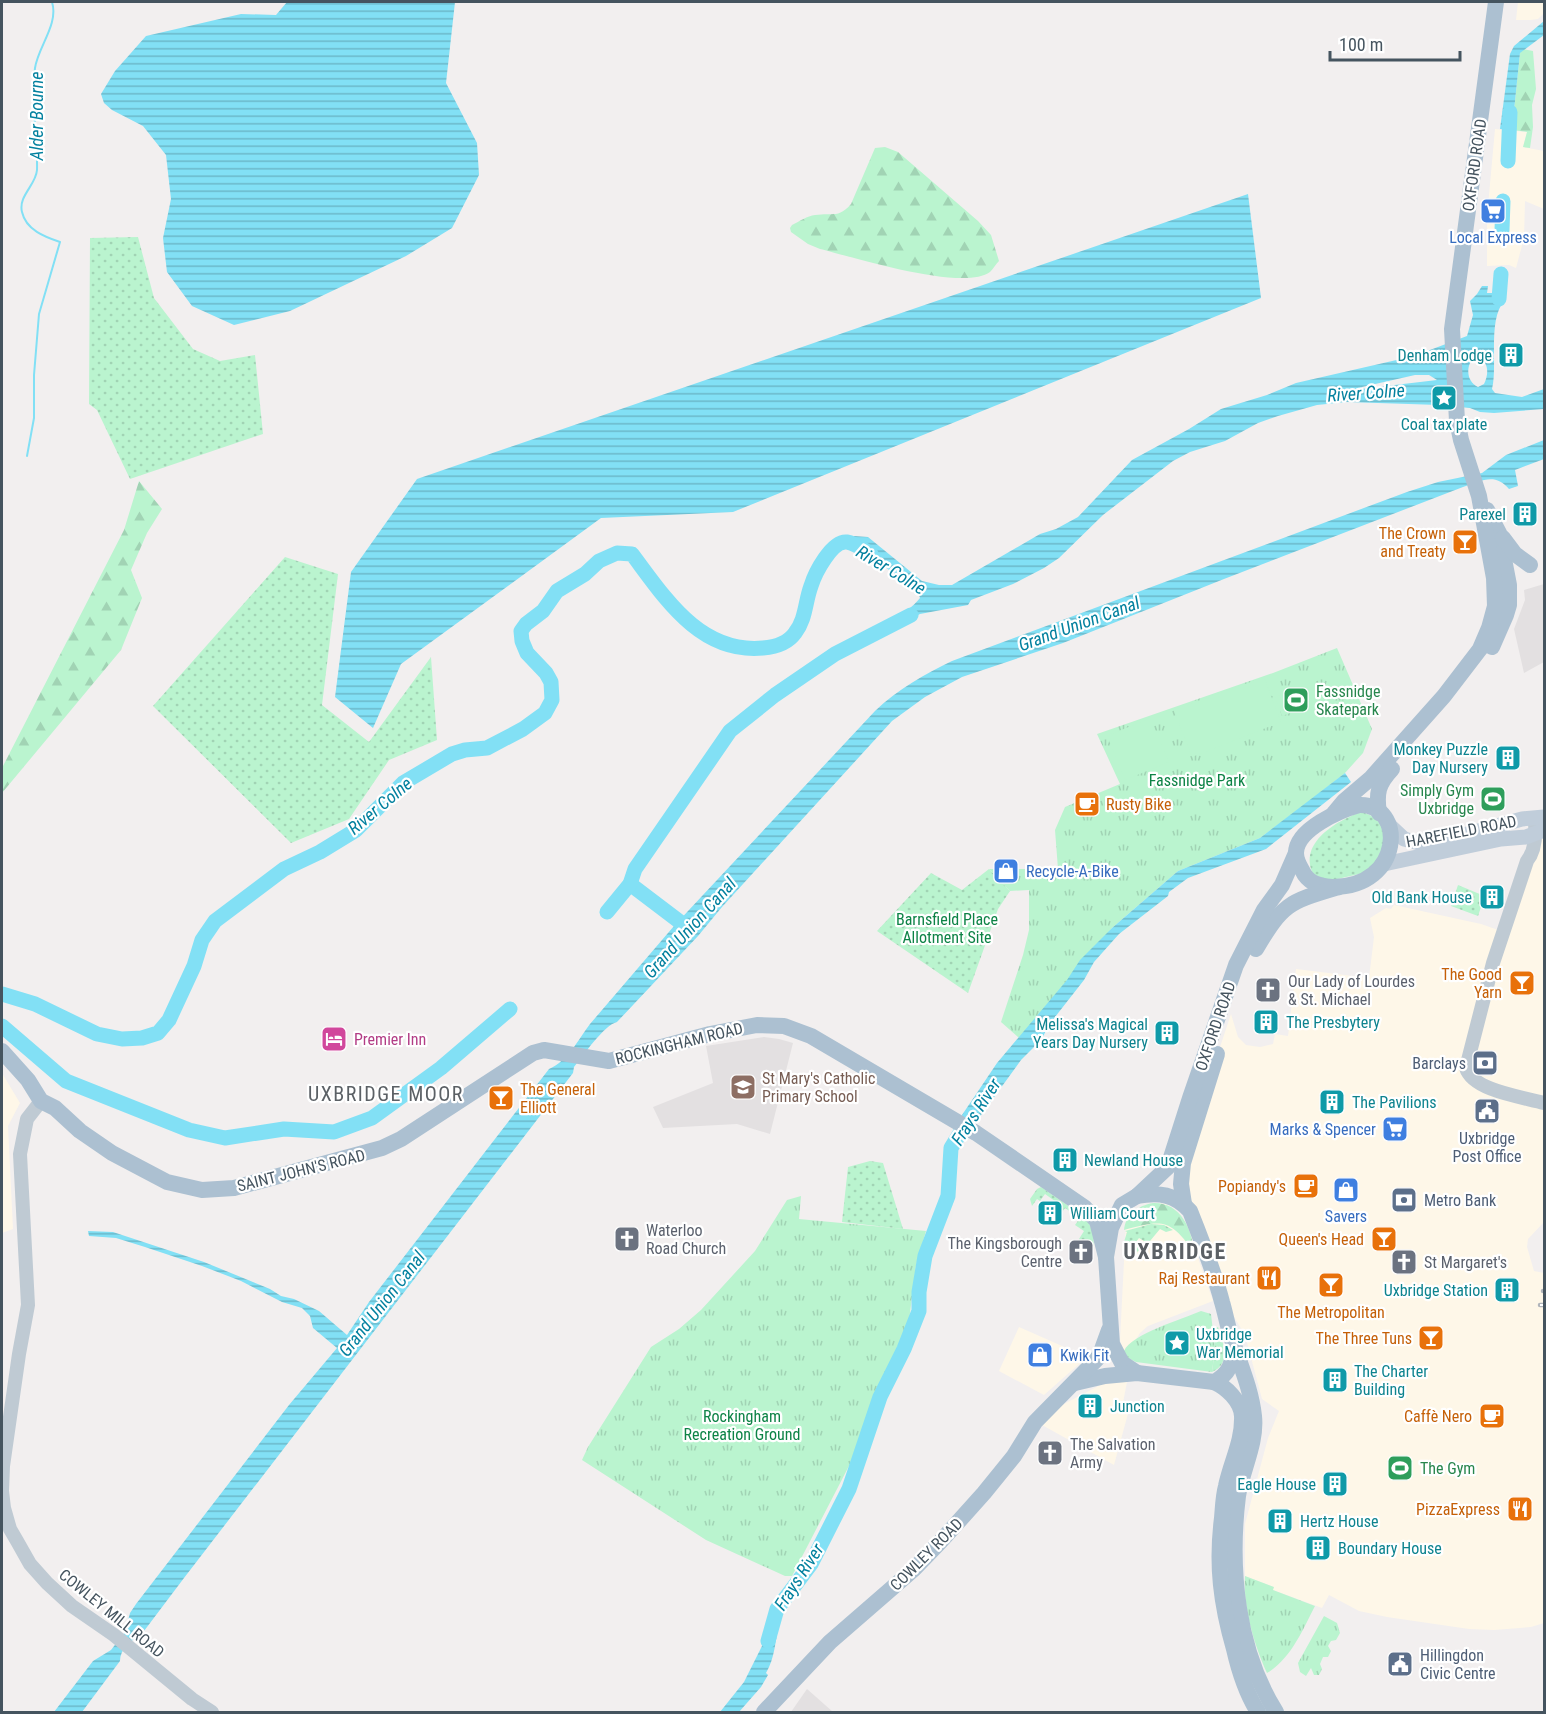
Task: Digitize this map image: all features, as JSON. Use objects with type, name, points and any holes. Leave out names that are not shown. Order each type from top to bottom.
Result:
[{"type":"main road","name":"OXFORD ROAD","points":[[1479,496],[1465,453],[1455,408],[1452,329],[1496,2]]},
{"type":"main road","points":[[1479,496],[1499,533],[1515,554],[1530,565]]},
{"type":"main road","points":[[1479,496],[1496,596],[1489,628],[1480,649],[1444,696],[1371,778],[1344,801],[1334,813],[1307,833],[1298,845],[1296,853],[1306,878],[1320,886],[1349,885],[1373,875],[1384,864],[1390,851],[1384,818],[1377,797],[1381,782],[1484,660],[1506,615],[1510,601],[1509,585],[1499,533]]},
{"type":"main road","points":[[1334,813],[1365,805],[1384,818]]},
{"type":"main road","name":"HAREFIELD ROAD","points":[[1384,818],[1404,839],[1426,845],[1522,819],[1540,825]]},
{"type":"main road","name":"HAREFIELD ROAD","points":[[1384,864],[1501,838],[1519,837],[1540,825]]},
{"type":"main road","name":"OXFORD ROAD","points":[[1122,1205],[1137,1196],[1165,1171],[1170,1162],[1194,1084],[1236,965],[1264,910],[1282,885],[1296,853]]},
{"type":"main road","name":"OXFORD ROAD","points":[[1184,1204],[1180,1184],[1190,1138],[1239,983],[1253,954],[1272,922],[1284,908],[1304,898],[1339,887]]},
{"type":"main road","name":"ROCKINGHAM ROAD","points":[[598,1060],[609,1061],[625,1058],[736,1028],[757,1025],[784,1026],[811,1036],[972,1130],[1084,1207]]},
{"type":"main road","name":"SAINT JOHN'S ROAD","points":[[41,1101],[55,1108],[80,1131],[112,1153],[167,1182],[202,1190],[234,1188],[382,1148],[411,1133],[533,1053],[544,1050],[598,1060]]},
{"type":"main road","points":[[2,1051],[28,1080],[41,1101]]},
{"type":"main road","points":[[1137,1196],[1163,1194],[1175,1197],[1190,1211],[1222,1299],[1232,1340],[1240,1358],[1254,1418],[1252,1438],[1238,1495],[1235,1545],[1236,1587],[1244,1632],[1247,1671]]},
{"type":"main road","points":[[1084,1207],[1102,1209],[1122,1205]]},
{"type":"main road","points":[[1106,1257],[1111,1228],[1122,1205]]},
{"type":"main road","points":[[1084,1207],[1097,1221],[1106,1257],[1109,1329],[1115,1352],[1122,1363],[1137,1373]]},
{"type":"main road","name":"COWLEY ROAD","points":[[764,1713],[830,1642],[914,1569],[941,1541],[996,1478],[1035,1422],[1075,1383],[1101,1352],[1109,1329]]},
{"type":"main road","points":[[1232,1340],[1232,1365],[1226,1374],[1214,1382],[1232,1395],[1242,1413],[1238,1448],[1225,1487],[1219,1543],[1219,1580],[1226,1622],[1265,1708]]},
{"type":"main road","name":"COWLEY ROAD","points":[[1075,1383],[1105,1376],[1137,1373],[1214,1382]]},
{"type":"street","points":[[1540,825],[1532,855],[1527,861],[1493,963],[1466,1068],[1470,1076],[1480,1085],[1545,1103]]},
{"type":"street","points":[[1519,837],[1523,856],[1527,861]]},
{"type":"street","name":"COWLEY MILL ROAD","points":[[41,1101],[27,1119],[20,1154],[23,1247],[28,1305],[3,1466],[4,1508],[10,1529],[38,1574],[72,1606],[114,1635],[212,1713]]},
{"type":"shaded area","points":[[1518,2],[1544,2],[1544,13],[1538,19],[1516,20]]},
{"type":"shaded area","points":[[1495,129],[1527,132],[1523,147],[1544,151],[1544,209],[1525,201],[1524,238],[1516,268],[1509,265],[1487,266],[1487,217]]},
{"type":"shaded area","points":[[1544,584],[1544,662],[1524,673],[1514,629],[1525,600],[1524,590]]},
{"type":"shaded area","points":[[1544,838],[1544,1222],[1528,1239],[1527,1247],[1534,1271],[1544,1273],[1544,1623],[1531,1627],[1494,1630],[1469,1629],[1359,1611],[1329,1595],[1322,1608],[1273,1590],[1273,1587],[1245,1576],[1245,1524],[1268,1438],[1279,1411],[1262,1399],[1245,1335],[1222,1297],[1192,1213],[1186,1162],[1205,1092],[1231,1014],[1238,1037],[1246,1045],[1260,1047],[1273,1044],[1275,1034],[1288,1036],[1296,969],[1369,978],[1374,937],[1370,918],[1386,908],[1391,909],[1394,905],[1481,924],[1504,932],[1536,842]]},
{"type":"shaded area","name":"St Mary's Catholic Primary School","points":[[764,1037],[793,1043],[770,1134],[737,1124],[663,1128],[653,1107],[713,1083],[706,1046]]},
{"type":"shaded area","points":[[2,1073],[20,1103],[8,1126],[13,1229],[2,1233]]},
{"type":"shaded area","points":[[1153,1203],[1166,1204],[1180,1214],[1190,1235],[1213,1301],[1148,1326],[1140,1333],[1125,1357],[1120,1340],[1126,1222],[1133,1211]]},
{"type":"shaded area","points":[[1019,1327],[1087,1357],[1044,1395],[999,1371]]},
{"type":"shaded area","points":[[1110,1380],[1127,1382],[1122,1408],[1129,1410],[1114,1465],[1042,1425],[1062,1405]]},
{"type":"shaded area","points":[[807,1689],[833,1712],[791,1712]]},
{"type":"green space","points":[[1522,49],[1533,51],[1536,89],[1532,105],[1533,127],[1530,148],[1523,147],[1527,132],[1512,130]]},
{"type":"green space","points":[[885,147],[898,152],[991,235],[999,261],[990,272],[976,277],[957,278],[907,271],[820,249],[791,232],[792,225],[806,218],[839,213],[846,209],[851,204],[875,148]]},
{"type":"green space","points":[[138,237],[154,298],[193,349],[220,361],[255,355],[263,434],[130,479],[97,410],[89,404],[90,238]]},
{"type":"green space","points":[[139,481],[162,509],[147,533],[131,570],[142,598],[121,650],[2,793],[2,768],[124,530]]},
{"type":"green space","points":[[285,557],[338,574],[322,705],[369,742],[431,657],[437,740],[389,760],[349,819],[291,843],[153,706]]},
{"type":"green space","name":"Fassnidge Park","points":[[1337,648],[1372,729],[1363,753],[1345,773],[1260,838],[1178,871],[1112,928],[1019,1038],[1001,1022],[1029,930],[1029,890],[1010,891],[989,869],[1058,869],[1055,830],[1065,807],[1120,784],[1097,734],[1273,673]]},
{"type":"green space","points":[[1264,677],[1281,722],[1192,757],[1174,710]]},
{"type":"green space","name":"Fassnidge Skatepark","points":[[1311,683],[1318,703],[1282,716],[1275,697]]},
{"type":"green space","points":[[1150,718],[1169,762],[1125,780],[1107,736]]},
{"type":"green space","points":[[1361,812],[1372,816],[1379,822],[1388,840],[1372,871],[1329,881],[1313,874],[1310,863],[1315,843],[1331,827]]},
{"type":"green space","name":"Barnsfield Place Allotment Site","points":[[989,869],[1010,891],[998,909],[968,993],[877,931],[931,873],[962,890]]},
{"type":"green space","points":[[1458,885],[1482,895],[1483,901],[1478,916],[1451,906]]},
{"type":"green space","points":[[870,1161],[883,1163],[903,1229],[842,1222],[848,1167]]},
{"type":"green space","points":[[1041,1187],[1086,1218],[1093,1234],[1093,1251],[1080,1242],[1079,1239],[1084,1231],[1075,1225],[1080,1218],[1065,1208],[1060,1215],[1055,1211],[1059,1204],[1045,1194],[1032,1206],[1030,1199]]},
{"type":"green space","name":"Rockingham Recreation Ground","points":[[801,1196],[799,1219],[926,1231],[916,1265],[909,1321],[867,1418],[851,1462],[792,1576],[785,1576],[706,1540],[582,1460],[651,1347],[679,1329],[701,1310],[755,1251],[787,1200]]},
{"type":"green space","points":[[1153,1203],[1171,1207],[1183,1218],[1191,1234],[1194,1252],[1178,1233],[1164,1224],[1148,1224],[1124,1230],[1127,1219],[1134,1211]]},
{"type":"green space","points":[[1151,1224],[1164,1225],[1173,1230],[1166,1232],[1160,1229],[1150,1241],[1139,1238],[1136,1242],[1140,1249],[1137,1252],[1126,1249],[1124,1242],[1127,1232],[1125,1231]]},
{"type":"green space","points":[[1201,1311],[1211,1314],[1215,1348],[1212,1372],[1136,1362],[1128,1358],[1124,1351],[1136,1339]]},
{"type":"green space","points":[[1218,1327],[1224,1346],[1224,1358],[1218,1368],[1212,1372],[1215,1348],[1213,1329]]},
{"type":"green space","points":[[1245,1576],[1274,1587],[1273,1590],[1315,1606],[1290,1652],[1267,1673],[1250,1626]]},
{"type":"green space","points":[[1324,1616],[1337,1623],[1340,1633],[1336,1640],[1331,1641],[1328,1646],[1331,1651],[1328,1657],[1323,1657],[1319,1675],[1314,1675],[1311,1668],[1306,1676],[1300,1672],[1298,1663]]},
{"type":"water","points":[[287,2],[455,2],[446,83],[477,143],[479,175],[452,228],[406,256],[290,311],[234,325],[192,306],[167,272],[163,238],[171,199],[166,155],[143,126],[112,110],[104,103],[101,94],[115,71],[146,36],[241,14],[276,15]]},
{"type":"water","points":[[1544,21],[1544,35],[1520,53],[1512,130],[1500,129],[1510,54],[1514,46]]},
{"type":"water","points":[[1248,194],[1261,298],[733,512],[601,518],[401,664],[373,728],[335,697],[351,572],[417,479]]},
{"type":"water","points":[[1497,281],[1505,281],[1505,300],[1496,319],[1492,389],[1495,393],[1522,397],[1544,389],[1544,409],[1494,413],[1439,405],[1347,402],[1317,405],[1278,416],[1258,423],[1225,441],[1190,452],[1173,461],[1103,515],[1059,558],[1044,568],[1013,584],[971,600],[968,605],[920,614],[896,627],[892,619],[914,605],[920,598],[919,595],[879,563],[855,553],[854,536],[868,537],[922,581],[952,585],[1040,534],[1056,529],[1078,517],[1132,460],[1221,409],[1267,395],[1296,383],[1414,356],[1467,336],[1473,315],[1470,301],[1482,286],[1488,286],[1487,293],[1495,293]],"holes":[[[1478,357],[1486,365],[1487,372],[1484,384],[1478,387],[1470,380],[1468,370],[1470,363]],[[1415,375],[1429,375],[1437,380],[1361,389]]]},
{"type":"water","name":"Grand Union Canal","points":[[1544,440],[1544,459],[1515,470],[1518,486],[1509,489],[1498,481],[1488,479],[1463,487],[1063,643],[962,677],[925,697],[892,721],[698,936],[617,1022],[606,1029],[594,1042],[574,1067],[573,1073],[141,1635],[124,1649],[120,1661],[82,1712],[54,1712],[93,1661],[111,1650],[125,1632],[130,1613],[136,1604],[289,1405],[337,1348],[313,1328],[310,1316],[302,1308],[282,1302],[241,1281],[202,1266],[116,1238],[89,1236],[88,1231],[113,1232],[204,1262],[319,1311],[347,1335],[369,1302],[549,1069],[562,1061],[572,1050],[590,1024],[674,926],[875,711],[902,689],[952,661],[1407,492],[1438,482],[1482,473],[1506,455]]},
{"type":"water","points":[[1345,773],[1351,782],[1266,849],[1188,878],[1119,934],[1094,962],[1084,980],[1048,1026],[1042,1039],[1021,1060],[976,1122],[962,1115],[997,1063],[1067,980],[1080,960],[1112,928],[1178,871],[1260,838]]},
{"type":"water","points":[[770,1620],[779,1625],[773,1655],[766,1673],[768,1675],[761,1687],[739,1712],[720,1712],[744,1682],[762,1646]]},
{"type":"waterway","name":"Alder Bourne","points":[[27,456],[34,418],[34,375],[39,314],[60,242],[32,228],[24,218],[21,206],[37,170],[35,68],[53,19],[52,2]]},
{"type":"waterway","name":"River Colne","points":[[1508,161],[1510,112]]},
{"type":"waterway","name":"River Colne","points":[[1502,230],[1503,201]]},
{"type":"waterway","name":"River Colne","points":[[1499,299],[1501,274]]},
{"type":"waterway","name":"River Colne","points":[[2,994],[35,1004],[97,1034],[122,1039],[142,1038],[158,1033],[169,1020],[194,966],[202,940],[215,921],[284,869],[320,852],[356,830],[403,783],[452,754],[487,748],[523,729],[545,713],[552,700],[551,682],[546,673],[527,653],[521,631],[526,624],[543,611],[557,591],[585,574],[599,561],[617,553],[632,554],[671,605],[686,620],[721,642],[741,647],[763,648],[781,644],[795,633],[801,622],[816,573],[836,546],[847,542],[871,554]]},
{"type":"waterway","name":"River Colne","points":[[607,912],[630,884],[635,869],[730,731],[775,695],[835,654],[911,615]]},
{"type":"waterway","name":"Grand Union Canal","points":[[630,884],[688,928]]},
{"type":"waterway","name":"River Colne","points":[[2,1026],[66,1081],[189,1130],[225,1138],[284,1129],[334,1132],[372,1118],[441,1068],[510,1009]]},
{"type":"waterway","name":"Frays River","points":[[768,1641],[777,1609],[811,1564],[849,1489],[880,1397],[904,1349],[919,1311],[919,1292],[925,1256],[948,1196],[951,1148],[970,1117]]},
{"type":"place","name":"Local Express","points":[[1493,211]]},
{"type":"place","name":"Denham Lodge","points":[[1511,355]]},
{"type":"place","name":"Coal tax plate","points":[[1444,398]]},
{"type":"place","name":"Parexel","points":[[1525,514]]},
{"type":"place","name":"The Crown and Treaty","points":[[1465,542]]},
{"type":"place","name":"Fassnidge Skatepark","points":[[1296,700]]},
{"type":"place","name":"Monkey Puzzle Day Nursery","points":[[1508,758]]},
{"type":"place","name":"Simply Gym Uxbridge","points":[[1493,799]]},
{"type":"place","name":"Rusty Bike","points":[[1087,804]]},
{"type":"place","name":"Recycle-A-Bike","points":[[1006,871]]},
{"type":"place","name":"Old Bank House","points":[[1492,897]]},
{"type":"place","name":"The Good Yarn","points":[[1522,983]]},
{"type":"place","name":"Our Lady of Lourdes & St. Michael","points":[[1268,990]]},
{"type":"place","name":"The Presbytery","points":[[1266,1022]]},
{"type":"place","name":"Melissa's Magical Years Day Nursery","points":[[1167,1033]]},
{"type":"place","name":"Premier Inn","points":[[334,1039]]},
{"type":"place","name":"Barclays","points":[[1485,1063]]},
{"type":"place","name":"St Mary's Catholic Primary School","points":[[743,1087]]},
{"type":"place","name":"The General Elliott","points":[[501,1098]]},
{"type":"place","name":"The Pavilions","points":[[1332,1102]]},
{"type":"place","name":"Uxbridge Post Office","points":[[1487,1111]]},
{"type":"place","name":"Marks & Spencer","points":[[1395,1129]]},
{"type":"place","name":"Newland House","points":[[1065,1160]]},
{"type":"place","name":"Popiandy's","points":[[1306,1186]]},
{"type":"place","name":"Savers","points":[[1346,1190]]},
{"type":"place","name":"Metro Bank","points":[[1404,1200]]},
{"type":"place","name":"William Court","points":[[1050,1213]]},
{"type":"place","name":"Waterloo Road Church","points":[[627,1239]]},
{"type":"place","name":"Queen's Head","points":[[1384,1239]]},
{"type":"place","name":"The Kingsborough Centre","points":[[1081,1252]]},
{"type":"place","name":"St Margaret's","points":[[1404,1262]]},
{"type":"place","name":"Raj Restaurant","points":[[1269,1278]]},
{"type":"place","name":"The Metropolitan","points":[[1331,1285]]},
{"type":"place","name":"Uxbridge Station","points":[[1507,1290]]},
{"type":"place","name":"The Three Tuns","points":[[1431,1338]]},
{"type":"place","name":"Uxbridge War Memorial","points":[[1177,1343]]},
{"type":"place","name":"Kwik Fit","points":[[1040,1355]]},
{"type":"place","name":"The Charter Building","points":[[1335,1380]]},
{"type":"place","name":"Junction","points":[[1090,1406]]},
{"type":"place","name":"Caffè Nero","points":[[1492,1416]]},
{"type":"place","name":"The Salvation Army","points":[[1050,1453]]},
{"type":"place","name":"The Gym","points":[[1400,1468]]},
{"type":"place","name":"Eagle House","points":[[1335,1484]]},
{"type":"place","name":"PizzaExpress","points":[[1520,1509]]},
{"type":"place","name":"Hertz House","points":[[1280,1521]]},
{"type":"place","name":"Boundary House","points":[[1318,1548]]},
{"type":"place","name":"Hillingdon Civic Centre","points":[[1400,1664]]},
{"type":"district","name":"UXBRIDGE MOOR","points":[[386,1094]]},
{"type":"district","name":"UXBRIDGE","points":[[1175,1251]]}]
